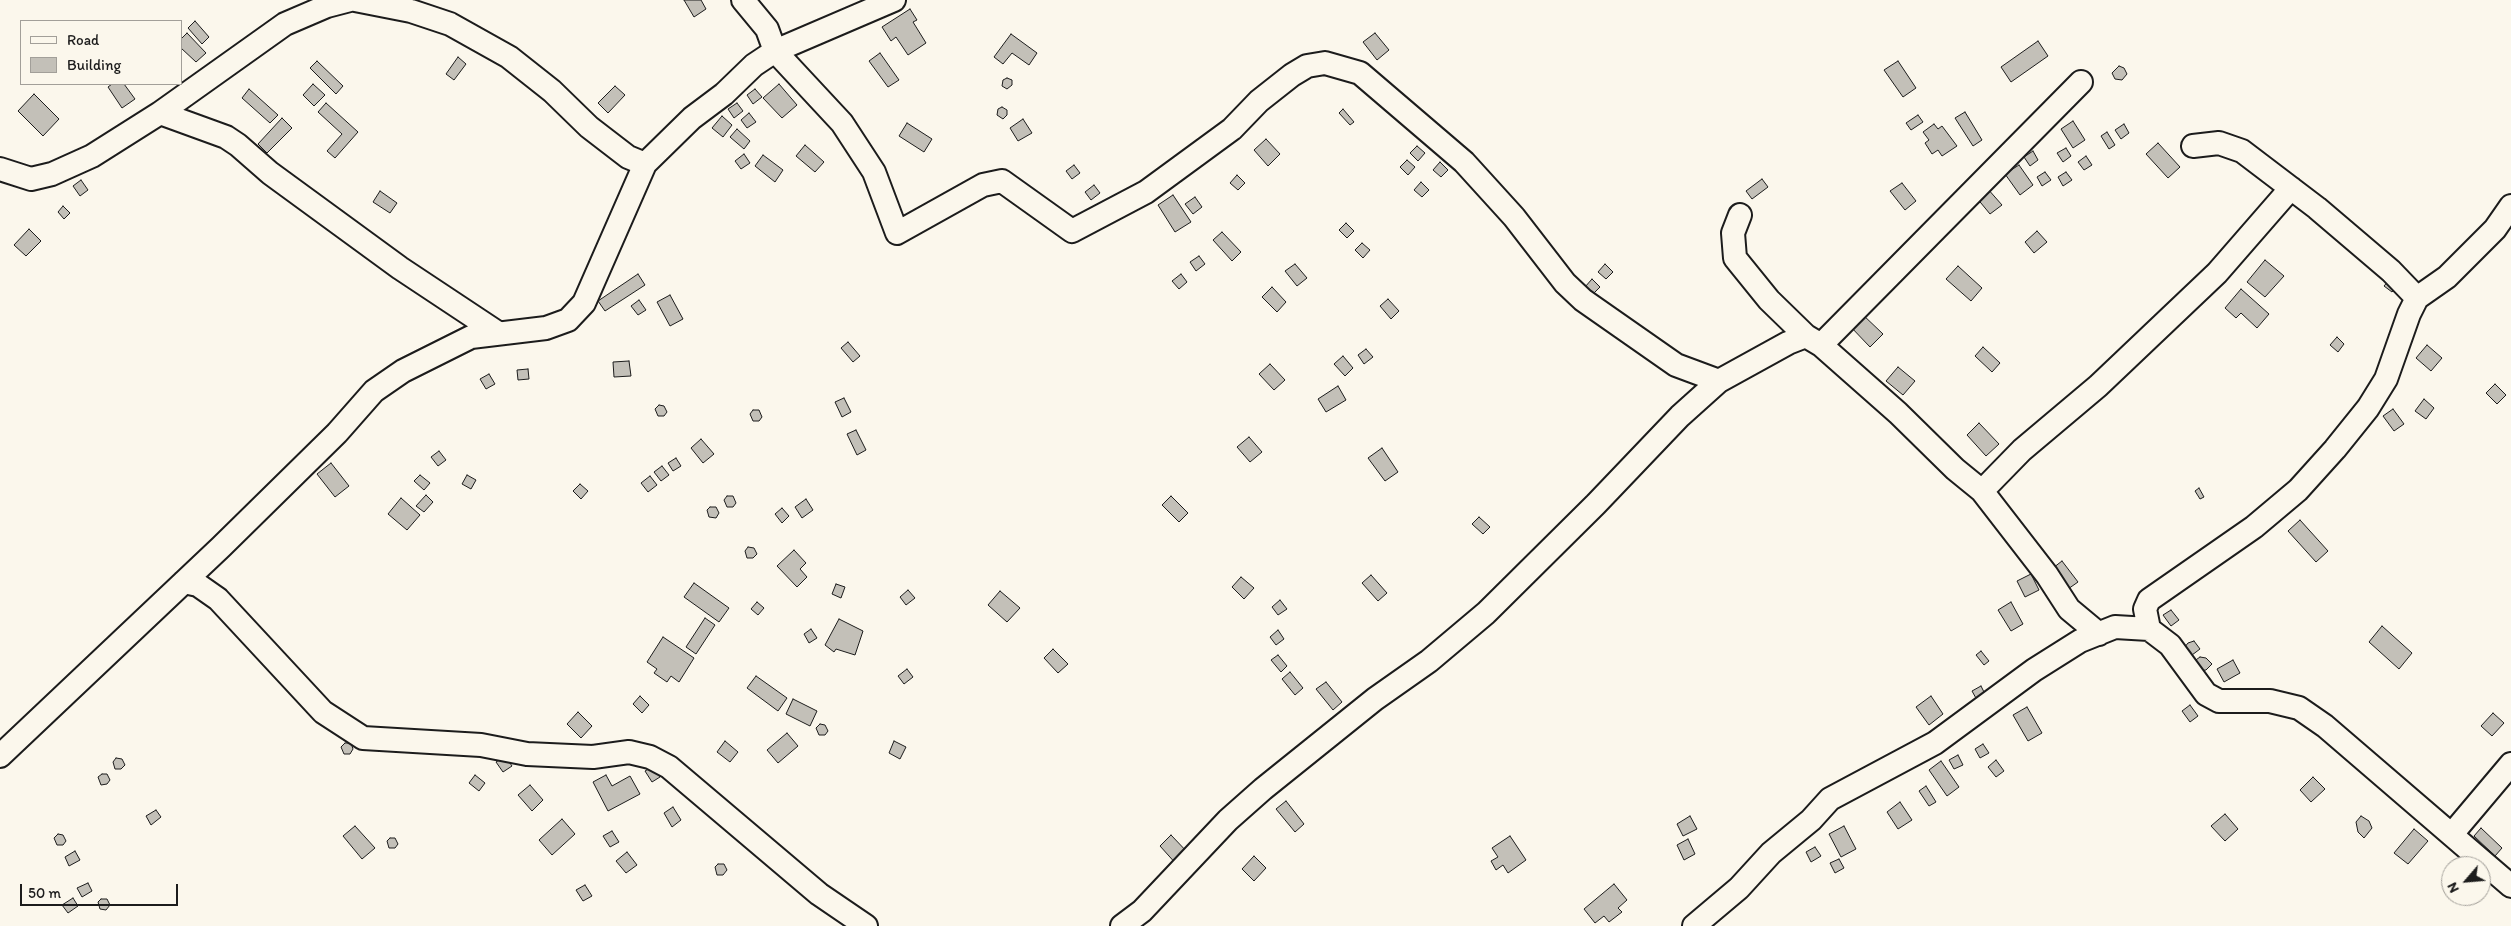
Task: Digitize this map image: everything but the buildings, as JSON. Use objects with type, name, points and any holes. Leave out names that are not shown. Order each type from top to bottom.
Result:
[{"type":"street","points":[[0,169],[31,178],[52,174],[92,156],[160,113],[285,24],[327,6],[350,0]]},
{"type":"street","points":[[355,0],[411,11],[450,24],[509,57],[552,91],[589,127],[628,157],[645,164]]},
{"type":"street","points":[[743,0],[767,28],[776,51],[842,123],[874,172],[897,233],[983,185],[1002,181],[1072,231],[1146,192],[1232,129],[1259,101],[1292,75],[1307,66],[1325,63],[1343,66],[1360,73],[1464,162],[1514,217],[1565,283],[1583,300],[1676,365],[1719,381]]},
{"type":"street","points":[[0,756],[184,582],[337,433],[374,391],[403,371],[471,337],[546,328],[568,320],[584,303],[645,164],[692,118],[724,94],[754,65],[776,51],[894,0]]},
{"type":"street","points":[[1122,926],[1142,911],[1228,820],[1263,789],[1375,699],[1430,661],[1486,614],[1596,504],[1680,416],[1719,381],[1788,343],[1813,341],[2081,82]]},
{"type":"street","points":[[160,113],[226,137],[270,173],[400,268],[498,333]]},
{"type":"street","points":[[2193,146],[2220,143],[2242,151],[2291,188],[2391,271],[2418,298]]},
{"type":"street","points":[[1982,491],[2022,450],[2098,386],[2217,273],[2291,188]]},
{"type":"street","points":[[2149,629],[2145,609],[2149,600],[2157,592],[2254,527],[2298,490],[2335,449],[2368,408],[2386,379],[2409,314],[2418,298],[2447,277],[2495,229],[2511,206]]},
{"type":"street","points":[[1740,215],[1733,233],[1736,258],[1769,300],[1813,341],[1898,413],[1954,469],[1982,491],[2047,575],[2069,609],[2099,634]]},
{"type":"street","points":[[184,582],[198,585],[218,599],[323,712],[363,738],[481,745],[527,754],[593,757],[629,752],[650,757],[669,766],[819,894],[866,926]]},
{"type":"street","points":[[1694,926],[1739,888],[1771,853],[1810,820],[1830,799],[1934,743],[2034,670],[2080,640],[2115,627],[2149,629],[2170,645],[2206,694],[2219,701],[2270,701],[2299,708],[2325,726],[2511,886]]},
{"type":"street","points":[[2452,834],[2511,764]]}]
